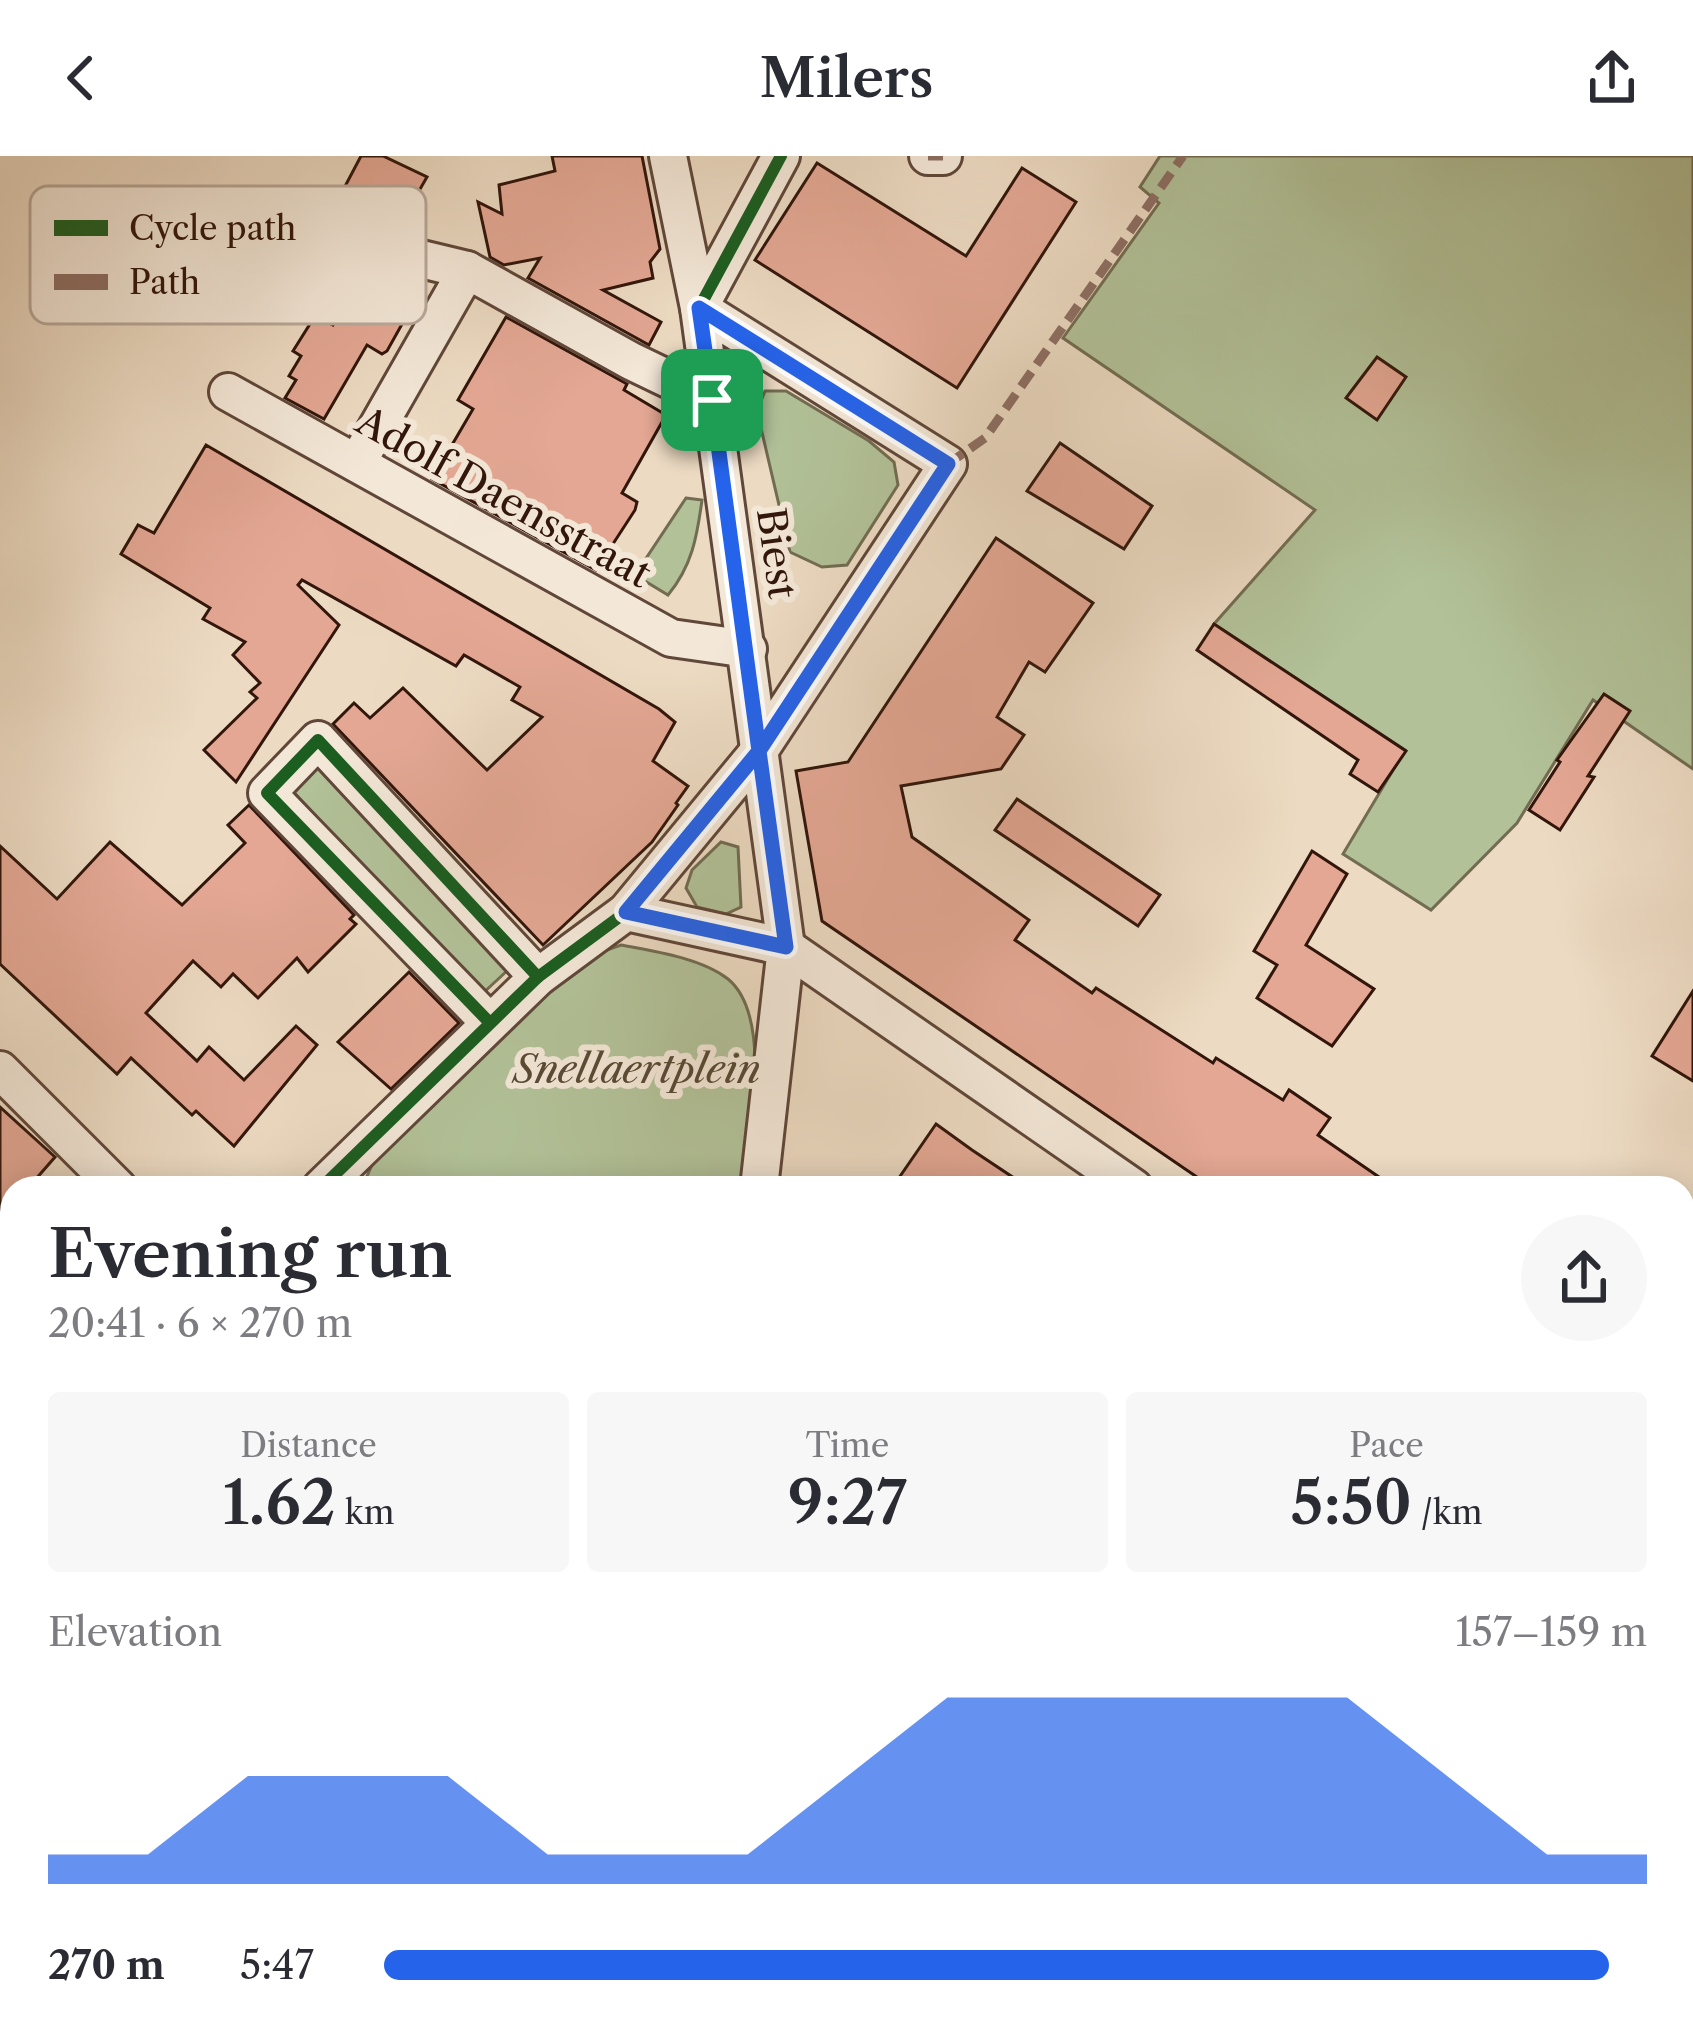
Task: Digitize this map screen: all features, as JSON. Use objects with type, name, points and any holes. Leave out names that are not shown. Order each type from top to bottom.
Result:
[{"type":"street","name":"Biest","points":[[668,156],[699,308],[786,947],[760,1176]]},
{"type":"street","points":[[333,1176],[538,977],[626,912],[759,751],[948,464],[699,308],[781,156]]},
{"type":"street","points":[[928,156],[943,156]]},
{"type":"street","points":[[426,260],[467,270],[712,400]]},
{"type":"street","points":[[357,463],[467,270]]},
{"type":"street","name":"Adolf Daensstraat","points":[[228,392],[671,638],[748,649]]},
{"type":"street","points":[[489,1022],[267,793],[318,740],[538,977]]},
{"type":"street","points":[[626,912],[786,947],[1117,1176]]},
{"type":"street","points":[[0,1070],[106,1176]]},
{"type":"green space","points":[[1160,156],[1693,156],[1693,769],[1593,700],[1517,823],[1431,910],[1343,854],[1405,750],[1214,624],[1315,510],[1063,338],[1159,203],[1140,187]]},
{"type":"green space","points":[[765,391],[786,391],[869,441],[894,462],[898,485],[847,565],[822,567],[790,552],[757,411]]},
{"type":"green space","points":[[686,498],[702,500],[698,526],[688,562],[668,595],[635,575]]},
{"type":"green space","points":[[317,764],[509,969],[481,995],[290,788]]},
{"type":"green space","points":[[721,842],[738,847],[741,907],[726,914],[697,907],[686,888],[692,870]]},
{"type":"green space","name":"Snellaertplein","points":[[621,945],[676,956],[728,979],[742,997],[755,1048],[745,1176],[367,1176],[374,1160],[458,1072],[584,958]]},
{"type":"building","points":[[361,156],[383,156],[427,177],[422,186],[345,186]]},
{"type":"building","points":[[552,156],[642,156],[660,249],[650,262],[653,278],[603,290],[661,322],[649,345],[528,278],[540,258],[504,265],[490,257],[478,202],[502,214],[499,185],[555,171]]},
{"type":"building","points":[[817,163],[966,256],[1022,168],[1076,202],[957,388],[755,260]]},
{"type":"building","points":[[506,317],[627,384],[624,390],[666,415],[622,493],[637,502],[635,510],[596,570],[432,479],[473,409],[458,400]]},
{"type":"building","points":[[310,324],[402,324],[382,354],[367,345],[324,419],[285,398],[296,380],[289,376],[301,356],[293,351]]},
{"type":"building","points":[[1377,357],[1406,377],[1377,420],[1346,398]]},
{"type":"building","points":[[1060,443],[1152,506],[1124,549],[1027,491]]},
{"type":"building","points":[[206,445],[675,722],[653,761],[688,786],[678,805],[652,842],[543,945],[333,724],[354,703],[370,718],[403,688],[487,770],[542,717],[512,700],[520,687],[464,655],[456,666],[302,580],[298,585],[339,625],[236,782],[204,750],[257,698],[250,692],[260,683],[233,655],[245,642],[203,619],[210,608],[121,554],[138,525],[154,533]]},
{"type":"building","points":[[996,538],[1093,603],[1045,672],[1029,662],[997,717],[1024,735],[1001,769],[901,786],[912,837],[1029,920],[1015,940],[1092,993],[1096,988],[1213,1063],[1216,1058],[1283,1100],[1289,1090],[1330,1118],[1318,1135],[1378,1176],[1195,1176],[822,921],[796,771],[848,762]]},
{"type":"building","points":[[1214,624],[1406,751],[1378,792],[1350,774],[1358,760],[1197,650]]},
{"type":"building","points":[[1604,694],[1630,711],[1560,830],[1529,810],[1557,760]]},
{"type":"building","points":[[1017,799],[1160,895],[1138,926],[995,830]]},
{"type":"building","points":[[249,805],[354,915],[350,919],[356,924],[308,972],[297,958],[258,998],[233,974],[221,987],[193,961],[146,1013],[197,1061],[209,1047],[244,1080],[296,1026],[317,1045],[234,1146],[196,1111],[192,1115],[131,1058],[117,1074],[0,964],[0,846],[57,899],[110,842],[182,905],[245,843],[228,825]]},
{"type":"building","points":[[1312,851],[1347,874],[1306,945],[1374,989],[1332,1046],[1257,998],[1277,965],[1254,951]]},
{"type":"building","points":[[409,972],[459,1023],[391,1089],[338,1042]]},
{"type":"building","points":[[1693,991],[1693,1081],[1652,1056]]},
{"type":"building","points":[[0,1107],[55,1157],[38,1176],[0,1176]]},
{"type":"building","points":[[936,1124],[1011,1176],[900,1176]]},
{"type":"marked path","points":[[928,156],[943,156]]},
{"type":"marked path","points":[[948,464],[985,438],[1183,156]]},
{"type":"cycle path","points":[[333,1176],[538,977],[626,912],[759,751],[948,464],[699,308],[781,156]]},
{"type":"cycle path","points":[[489,1022],[267,793],[318,740],[538,977]]},
{"type":"route","points":[[712,400],[699,308],[948,464],[759,751],[786,947],[626,912],[759,751],[712,400]]}]
